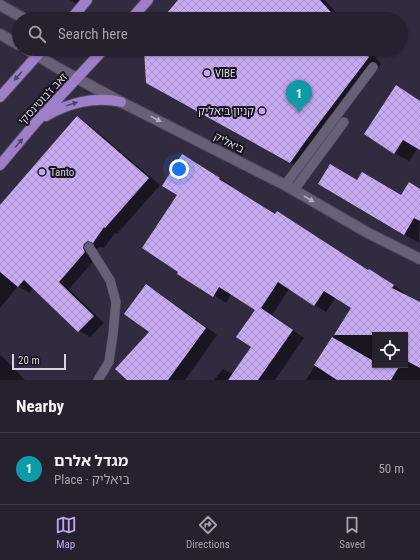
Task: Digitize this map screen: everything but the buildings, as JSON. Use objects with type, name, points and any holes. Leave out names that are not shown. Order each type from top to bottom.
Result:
[{"type":"main road","points":[[77,12],[87,0]]},
{"type":"main road","points":[[137,12],[148,0]]},
{"type":"main road","points":[[0,97],[36,56]]},
{"type":"main road","name":"זאב ז'בוטינסקי","points":[[0,165],[98,56]]},
{"type":"main road","points":[[37,122],[52,112],[75,103],[101,100],[121,102]]},
{"type":"street","points":[[0,5],[12,12]]},
{"type":"street","points":[[0,34],[12,41]]},
{"type":"street","name":"ביאליק","points":[[46,56],[78,78],[121,102],[285,185],[368,233],[420,259]]},
{"type":"lane","points":[[285,185],[373,67]]},
{"type":"lane","points":[[294,190],[344,122]]},
{"type":"lane","points":[[90,247],[110,280],[116,302],[114,334],[109,362],[98,380]]},
{"type":"place","name":"VIBE","points":[[207,73]]},
{"type":"place","name":"קניון ביאליק","points":[[262,111]]},
{"type":"place","name":"מגדל אלרם","points":[[299,113]]},
{"type":"place","name":"Tanto","points":[[42,172]]}]
